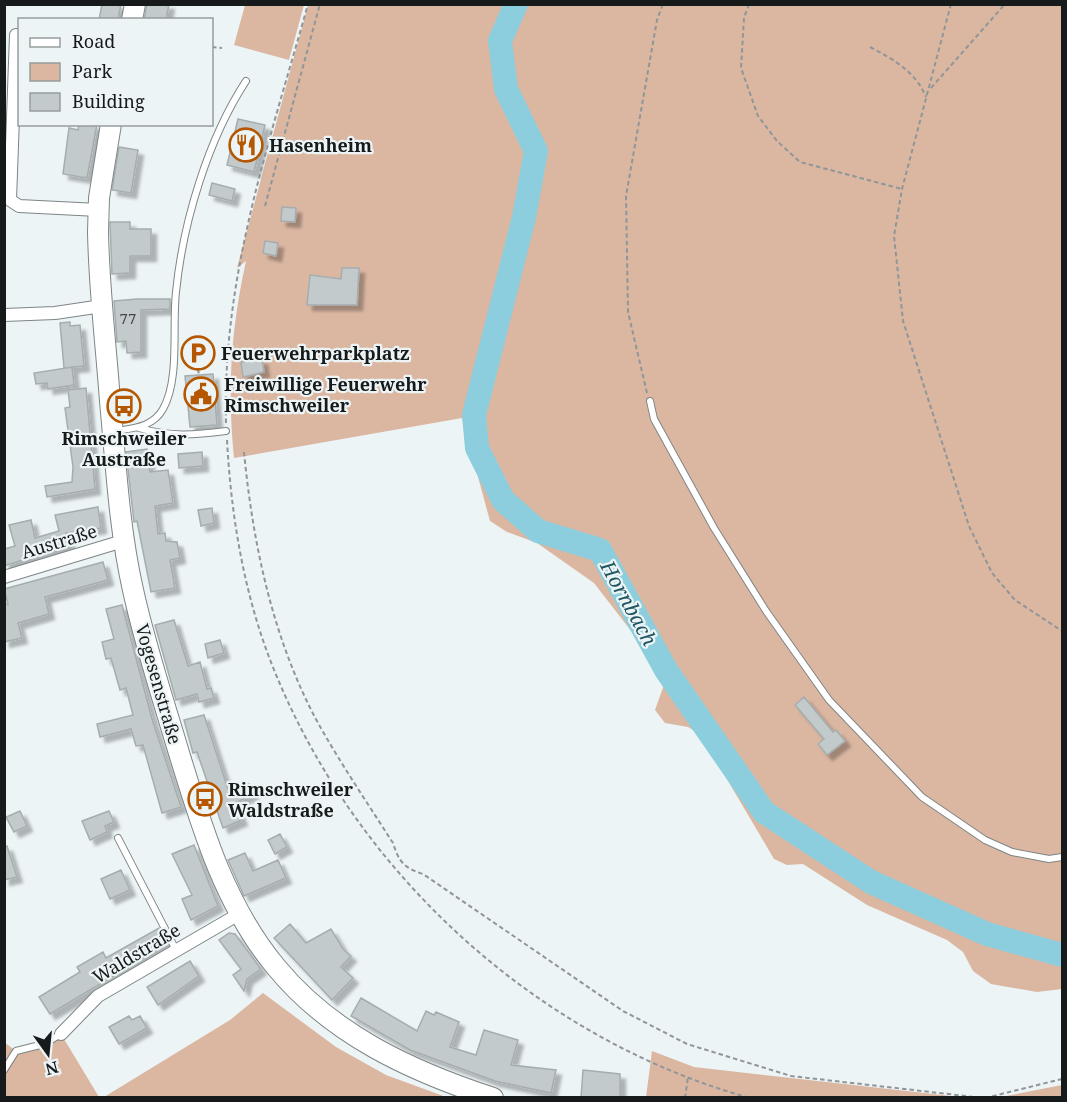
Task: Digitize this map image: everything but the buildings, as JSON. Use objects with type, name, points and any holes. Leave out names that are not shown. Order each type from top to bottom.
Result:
[{"type":"main road","name":"Vogesenstraße","points":[[111,126],[98,210],[102,306],[123,541],[142,624],[192,795],[216,864],[239,914],[277,969],[315,1006],[351,1034],[420,1072],[493,1098]]},
{"type":"street","points":[[16,35],[10,200],[19,206],[98,210]]},
{"type":"street","points":[[4,315],[32,315],[102,306]]},
{"type":"street","name":"Austraße","points":[[4,577],[123,541]]},
{"type":"street","name":"Waldstraße","points":[[61,1034],[98,996],[239,914]]},
{"type":"lane","points":[[113,431],[138,428],[156,420],[169,397],[176,293],[184,238],[227,109],[246,81]]},
{"type":"lane","points":[[650,401],[654,419],[714,528],[766,611],[829,700],[922,797],[985,840],[1012,852],[1048,859],[1062,857]]},
{"type":"lane","points":[[138,428],[165,435],[189,436],[226,430]]},
{"type":"lane","points":[[118,838],[177,950]]},
{"type":"lane","points":[[4,1070],[16,1051],[44,1044],[61,1034]]},
{"type":"path","points":[[308,4],[237,268],[227,344],[226,430],[236,536],[269,657],[294,712],[352,811],[409,886],[484,956],[584,1028],[688,1077],[750,1098]]},
{"type":"path","points":[[265,206],[320,4]]},
{"type":"path","points":[[650,401],[628,312],[626,196],[663,4]]},
{"type":"path","points":[[749,4],[744,18],[741,68],[758,116],[777,141],[800,162],[902,189]]},
{"type":"path","points":[[951,4],[902,189],[894,236],[903,321],[969,526],[992,573],[1009,593],[1062,632]]},
{"type":"path","points":[[929,90],[1005,4]]},
{"type":"path","points":[[213,47],[222,48]]},
{"type":"path","points":[[870,47],[893,59],[920,83],[926,97]]},
{"type":"path","points":[[198,369],[199,375]]},
{"type":"path","points":[[243,452],[250,516],[271,605],[291,666],[318,722],[393,843],[399,861],[407,869],[423,874],[623,1011],[687,1044],[791,1076],[984,1098],[1062,1079]]},
{"type":"path","points":[[685,1098],[688,1077]]},
{"type":"green space","points":[[245,5],[304,5],[289,60],[234,45]]},
{"type":"green space","points":[[308,5],[1062,5],[1062,989],[1037,992],[991,984],[973,971],[963,952],[947,940],[867,905],[803,864],[787,865],[774,859],[701,735],[688,727],[665,723],[655,710],[665,682],[649,654],[594,583],[537,543],[507,532],[490,521],[462,418],[234,458],[231,407],[232,359],[237,311],[246,261],[237,268]]},
{"type":"green space","points":[[263,993],[336,1047],[386,1075],[446,1097],[104,1097],[230,1020]]},
{"type":"green space","points":[[61,1034],[99,1097],[5,1097],[4,1042],[16,1051],[44,1044]]},
{"type":"green space","points":[[652,1051],[694,1067],[960,1097],[646,1097]]},
{"type":"green space","points":[[1062,1085],[1062,1097],[1001,1097]]},
{"type":"waterway","name":"Hornbach","points":[[516,4],[500,41],[506,89],[536,151],[524,217],[474,415],[477,448],[503,500],[538,531],[600,550],[666,670],[764,812],[871,882],[987,934],[1062,955]]},
{"type":"place","name":"Hasenheim","points":[[246,145]]},
{"type":"place","name":"Feuerwehrparkplatz","points":[[198,353]]},
{"type":"place","name":"Freiwillige Feuerwehr Rimschweiler","points":[[201,394]]},
{"type":"place","name":"Rimschweiler Austraße","points":[[124,406]]},
{"type":"place","name":"Rimschweiler Waldstraße","points":[[205,799]]}]
